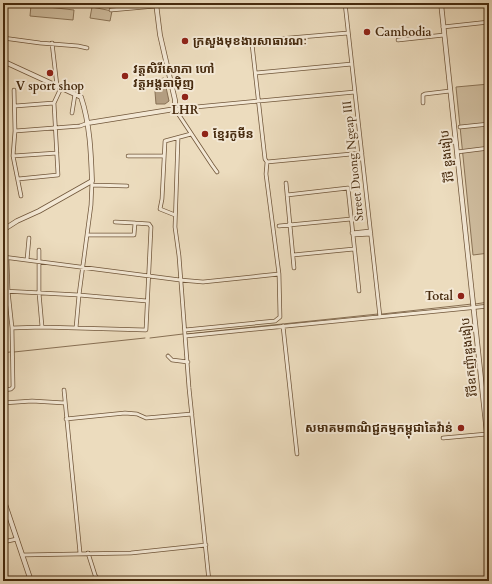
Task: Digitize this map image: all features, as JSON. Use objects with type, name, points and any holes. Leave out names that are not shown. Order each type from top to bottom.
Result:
[{"type":"street","name":"Street Duong Ngeap III","points":[[345,3],[380,316]]},
{"type":"street","name":"វិថី ឌួងងៀប","points":[[441,3],[473,305]]},
{"type":"street","points":[[112,10],[156,5],[160,35],[175,100],[175,108],[191,134],[218,172]]},
{"type":"street","points":[[443,27],[489,22]]},
{"type":"street","points":[[185,330],[278,320],[280,317],[279,274],[266,174],[267,162],[265,159],[252,44],[254,41],[348,33]]},
{"type":"street","points":[[398,40],[444,35]]},
{"type":"street","points":[[3,38],[40,44],[52,43],[87,48]]},
{"type":"street","points":[[18,179],[58,175],[54,103],[59,87],[52,43]]},
{"type":"street","points":[[3,60],[81,97],[88,123],[92,183],[76,328]]},
{"type":"street","points":[[256,73],[352,64]]},
{"type":"street","points":[[14,90],[15,131],[13,156],[21,196]]},
{"type":"street","points":[[423,103],[422,95],[450,90]]},
{"type":"street","points":[[15,131],[80,126],[88,123],[175,108],[355,92]]},
{"type":"street","points":[[72,113],[75,94]]},
{"type":"street","points":[[15,106],[54,103]]},
{"type":"street","points":[[460,127],[489,124]]},
{"type":"street","points":[[175,215],[160,209],[162,199],[165,141],[191,134]]},
{"type":"street","points":[[178,138],[174,227],[179,256],[192,414],[209,581]]},
{"type":"street","points":[[448,152],[448,142],[456,142]]},
{"type":"street","points":[[457,152],[489,148]]},
{"type":"street","points":[[13,156],[57,152]]},
{"type":"street","points":[[267,162],[362,153]]},
{"type":"street","points":[[128,156],[164,156]]},
{"type":"street","points":[[3,230],[17,221],[92,183],[127,186]]},
{"type":"street","points":[[286,183],[294,268]]},
{"type":"street","points":[[287,195],[348,188],[358,291]]},
{"type":"street","points":[[279,226],[351,218]]},
{"type":"street","points":[[12,328],[42,327],[146,330],[151,225],[115,222]]},
{"type":"street","points":[[87,235],[134,236],[135,223]]},
{"type":"street","points":[[352,234],[370,233]]},
{"type":"street","points":[[27,260],[28,238]]},
{"type":"street","points":[[293,255],[354,249]]},
{"type":"street","points":[[39,250],[39,293],[42,327]]},
{"type":"street","points":[[3,390],[11,389],[13,387],[12,328],[5,257],[203,282],[279,274]]},
{"type":"street","points":[[3,291],[79,295],[147,301]]},
{"type":"street","points":[[186,335],[380,316],[473,305],[489,306]]},
{"type":"street","name":"វិថីឧកញ៉ាឌួងងៀប","points":[[473,305],[484,408],[487,413],[489,453]]},
{"type":"street","points":[[283,326],[297,454]]},
{"type":"street","points":[[168,356],[172,360],[188,362]]},
{"type":"street","points":[[64,390],[64,403],[80,553]]},
{"type":"street","points":[[3,403],[32,401],[64,403]]},
{"type":"street","points":[[484,408],[489,407]]},
{"type":"street","points":[[66,420],[125,413],[137,414],[146,418],[192,414]]},
{"type":"street","points":[[443,438],[487,434]]},
{"type":"street","points":[[3,498],[31,581]]},
{"type":"street","points":[[3,542],[17,539]]},
{"type":"street","points":[[22,555],[131,553],[206,545]]},
{"type":"street","points":[[88,553],[95,575],[99,581]]},
{"type":"shaded area","points":[[31,5],[74,10],[73,20],[30,16]]},
{"type":"shaded area","points":[[92,7],[112,11],[110,21],[90,18]]},
{"type":"shaded area","points":[[164,78],[169,101],[165,104],[156,104],[154,80]]},
{"type":"shaded area","points":[[489,84],[489,253],[473,255],[456,87]]},
{"type":"waterway","points":[[475,304],[489,302]]},
{"type":"waterway","points":[[382,314],[472,304]]},
{"type":"waterway","points":[[187,334],[378,314]]},
{"type":"waterway","points":[[150,338],[183,334]]},
{"type":"waterway","points":[[14,352],[145,338]]},
{"type":"waterway","points":[[3,353],[10,352]]},
{"type":"place","name":"Cambodia","points":[[367,32]]},
{"type":"place","name":"ក្រសួងមុខងារសាធារណៈ","points":[[185,41]]},
{"type":"place","name":"V sport shop","points":[[50,73]]},
{"type":"place","name":"វត្តសិរីសោភា ហៅ វត្តអង្តតាម៉ិញ","points":[[125,76]]},
{"type":"place","name":"LHR","points":[[185,97]]},
{"type":"place","name":"ខ្មែរកូមីន","points":[[205,134]]},
{"type":"place","name":"Total","points":[[461,296]]},
{"type":"place","name":"សមាគមពាណិជ្ជកម្មកម្ពុជាតៃវ៉ាន់","points":[[461,428]]}]
